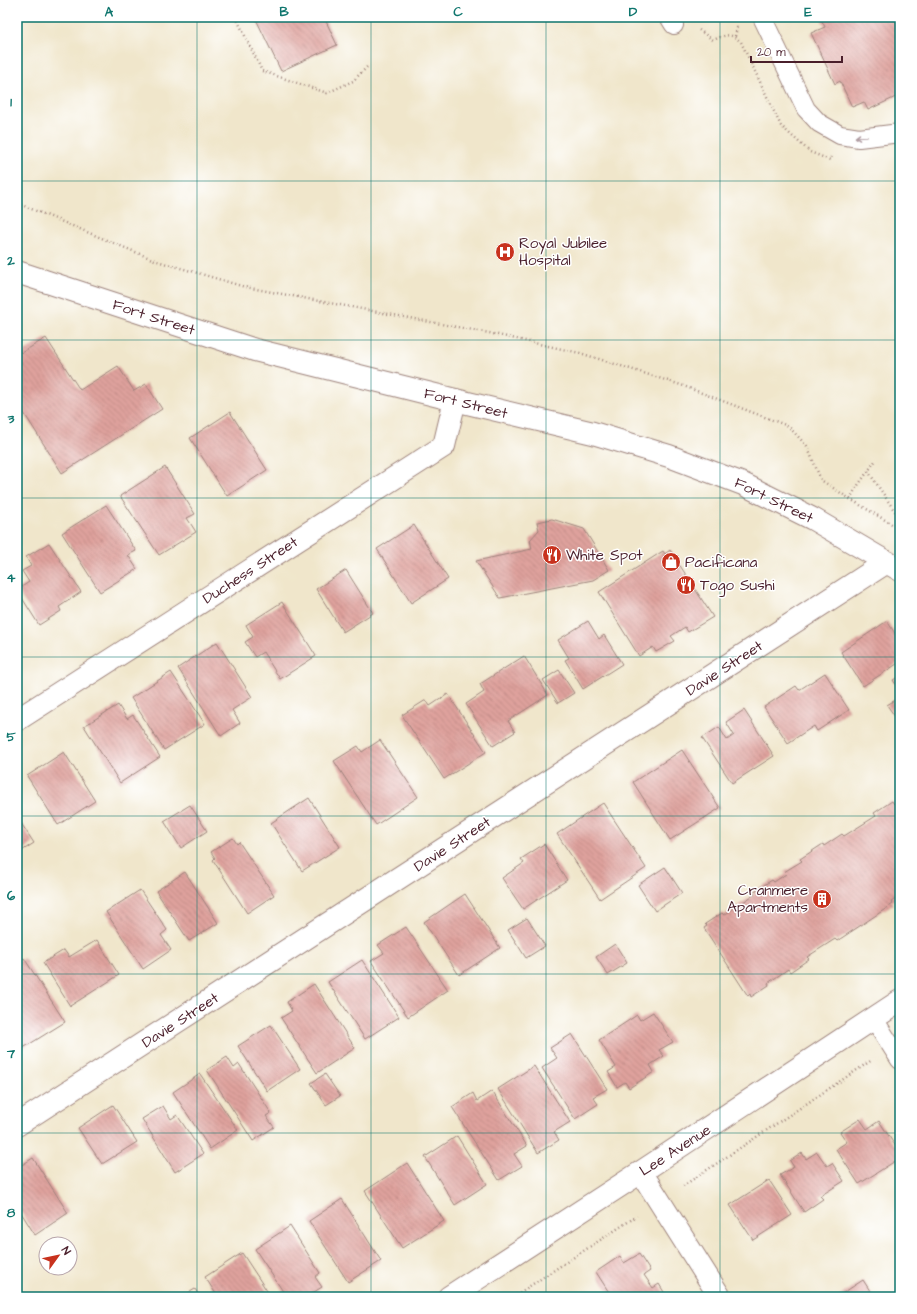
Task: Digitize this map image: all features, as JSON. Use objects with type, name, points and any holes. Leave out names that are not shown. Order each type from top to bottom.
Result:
[{"type":"street","name":"Fort Street","points":[[17,272],[255,350],[593,433],[684,462],[743,484],[813,519],[894,566]]},
{"type":"street","name":"Duchess Street","points":[[17,720],[444,446],[455,400]]},
{"type":"street","name":"Davie Street","points":[[17,1125],[894,566]]},
{"type":"street","name":"Lee Avenue","points":[[449,1297],[900,1001]]},
{"type":"street","points":[[641,1172],[720,1297]]},
{"type":"lane","points":[[762,17],[806,109],[819,123],[840,135],[859,138],[900,133]]},
{"type":"lane","points":[[874,1019],[896,1053]]},
{"type":"path","points":[[236,17],[262,71],[327,93],[353,81],[367,67]]},
{"type":"path","points":[[17,203],[157,260],[245,287],[482,332],[580,353],[681,385],[788,426],[807,446],[821,480],[900,529]]},
{"type":"path","points":[[850,499],[876,460]]},
{"type":"path","points":[[868,470],[900,519]]},
{"type":"path","points":[[513,1297],[896,1053]]},
{"type":"building","points":[[255,17],[324,17],[337,45],[281,71]]},
{"type":"building","points":[[820,17],[900,17],[900,95],[868,110],[864,102],[852,107],[840,81],[835,84],[811,33],[825,27]]},
{"type":"building","points":[[46,338],[80,390],[118,366],[134,391],[146,384],[162,409],[62,473],[17,402],[17,347],[21,353]]},
{"type":"building","points":[[230,412],[267,470],[227,496],[190,438]]},
{"type":"building","points":[[165,467],[195,514],[187,518],[196,532],[159,555],[120,496]]},
{"type":"building","points":[[106,505],[136,551],[128,555],[137,569],[100,592],[62,533]]},
{"type":"building","name":"White Spot","points":[[552,519],[584,529],[609,570],[593,580],[500,598],[476,561],[532,549],[530,540],[539,530],[537,522]]},
{"type":"building","points":[[414,525],[448,579],[411,603],[377,549]]},
{"type":"building","points":[[49,543],[81,592],[59,607],[61,611],[39,625],[17,590],[29,582],[22,571],[31,566],[26,557]]},
{"type":"building","points":[[670,550],[713,617],[688,632],[685,627],[671,636],[675,641],[656,652],[653,647],[639,656],[599,592],[663,551],[665,554]]},
{"type":"building","points":[[346,570],[373,613],[343,632],[316,589]]},
{"type":"building","points":[[282,602],[316,656],[280,679],[263,652],[255,657],[245,642],[253,637],[246,625]]},
{"type":"building","points":[[588,621],[599,639],[604,635],[622,664],[583,689],[565,660],[569,658],[558,640]]},
{"type":"building","points":[[887,621],[900,641],[900,662],[863,686],[841,652]]},
{"type":"building","points":[[217,642],[252,697],[232,710],[240,723],[221,736],[178,668]]},
{"type":"building","points":[[524,656],[548,695],[508,721],[515,732],[493,746],[466,704],[484,692],[480,684]]},
{"type":"building","points":[[559,670],[574,693],[558,703],[543,680]]},
{"type":"building","points":[[171,672],[205,724],[164,750],[131,698]]},
{"type":"building","points":[[825,673],[849,710],[817,731],[814,726],[788,743],[764,707],[796,686],[799,690]]},
{"type":"building","points":[[900,676],[900,691],[893,680]]},
{"type":"building","points":[[448,694],[486,752],[444,779],[402,715],[426,700],[430,706]]},
{"type":"building","points":[[900,697],[900,724],[887,705]]},
{"type":"building","points":[[118,705],[127,719],[133,715],[160,757],[120,783],[84,726]]},
{"type":"building","points":[[744,710],[774,756],[732,783],[702,738],[719,727],[727,740],[734,735],[726,722]]},
{"type":"building","points":[[380,740],[418,797],[376,825],[334,761],[358,746],[362,752]]},
{"type":"building","points":[[682,750],[720,808],[670,840],[633,782]]},
{"type":"building","points":[[64,752],[95,801],[58,825],[27,776]]},
{"type":"building","points":[[309,798],[340,847],[302,871],[271,823]]},
{"type":"building","name":"Cranmere Apartments","points":[[892,801],[900,811],[900,896],[891,902],[893,904],[837,941],[835,939],[807,957],[809,959],[790,972],[788,969],[768,983],[769,985],[751,997],[750,994],[748,996],[704,928],[707,926],[705,924],[722,913],[724,915],[755,894],[753,892],[772,880],[774,882],[786,874],[784,872],[802,861],[800,859],[823,844],[824,846],[842,834],[844,836],[876,816],[874,813]]},
{"type":"building","points":[[603,803],[646,868],[600,899],[557,834]]},
{"type":"building","points":[[190,805],[207,831],[181,848],[164,821]]},
{"type":"building","points":[[17,817],[34,843],[17,854]]},
{"type":"building","points":[[233,838],[237,844],[239,842],[274,895],[247,913],[213,860],[215,858],[211,852]]},
{"type":"building","points":[[544,844],[567,880],[523,909],[502,878],[524,863],[521,859]]},
{"type":"building","points":[[665,867],[682,893],[655,911],[638,885]]},
{"type":"building","points":[[185,872],[218,923],[189,941],[156,891]]},
{"type":"building","points":[[140,890],[167,930],[161,935],[171,950],[143,969],[106,912]]},
{"type":"building","points":[[465,894],[500,948],[459,975],[424,922]]},
{"type":"building","points":[[527,918],[545,946],[526,958],[508,930]]},
{"type":"building","points":[[406,927],[448,990],[408,1017],[371,961],[384,953],[378,945]]},
{"type":"building","points":[[97,940],[119,975],[70,1006],[43,963],[64,950],[69,957]]},
{"type":"building","points":[[615,944],[627,963],[608,975],[596,957]]},
{"type":"building","points":[[24,958],[65,1022],[20,1050],[17,1045],[17,962]]},
{"type":"building","points":[[362,960],[399,1017],[365,1039],[328,982]]},
{"type":"building","points":[[314,984],[355,1048],[317,1073],[281,1018],[292,1011],[287,1002]]},
{"type":"building","points":[[653,1012],[673,1042],[659,1050],[664,1056],[650,1065],[654,1072],[629,1088],[625,1082],[617,1087],[608,1072],[616,1067],[599,1040],[637,1015],[640,1020]]},
{"type":"building","points":[[271,1025],[300,1069],[267,1091],[238,1046]]},
{"type":"building","points":[[572,1034],[607,1089],[593,1097],[598,1104],[575,1119],[542,1068],[557,1058],[550,1048]]},
{"type":"building","points":[[227,1057],[234,1068],[239,1064],[271,1113],[266,1116],[274,1127],[253,1141],[207,1070]]},
{"type":"building","points":[[534,1066],[570,1122],[554,1132],[559,1140],[538,1153],[498,1089]]},
{"type":"building","points":[[200,1074],[238,1130],[210,1149],[173,1092]]},
{"type":"building","points":[[325,1074],[340,1096],[326,1105],[311,1083]]},
{"type":"building","points":[[492,1091],[527,1146],[514,1154],[522,1166],[499,1180],[452,1107],[473,1093],[477,1101]]},
{"type":"building","points":[[113,1105],[137,1142],[102,1164],[78,1128]]},
{"type":"building","points":[[163,1106],[171,1119],[177,1115],[203,1154],[175,1172],[142,1119]]},
{"type":"building","points":[[860,1119],[867,1129],[879,1121],[900,1153],[900,1158],[859,1184],[836,1149],[847,1142],[840,1132]]},
{"type":"building","points":[[457,1136],[487,1184],[455,1205],[425,1157]]},
{"type":"building","points":[[817,1152],[827,1166],[832,1163],[844,1181],[820,1196],[823,1199],[804,1212],[780,1175],[794,1167],[790,1161],[802,1153],[806,1159]]},
{"type":"building","points":[[33,1158],[68,1213],[35,1235],[17,1206],[17,1168]]},
{"type":"building","points":[[407,1163],[444,1221],[402,1248],[365,1191]]},
{"type":"building","points":[[769,1180],[792,1215],[753,1240],[730,1205]]},
{"type":"building","points":[[342,1199],[381,1261],[348,1282],[309,1221]]},
{"type":"building","points":[[290,1226],[320,1273],[315,1277],[322,1287],[306,1297],[291,1297],[289,1294],[286,1296],[255,1249]]},
{"type":"building","points":[[242,1253],[271,1297],[218,1297],[205,1277]]},
{"type":"building","points":[[639,1254],[650,1271],[644,1275],[653,1288],[659,1284],[667,1297],[612,1297],[596,1272],[620,1256],[624,1263]]},
{"type":"building","points":[[863,1280],[874,1297],[837,1297]]},
{"type":"building","points":[[195,1289],[200,1297],[182,1297]]},
{"type":"place","name":"Royal Jubilee Hospital","points":[[505,252]]},
{"type":"place","name":"White Spot","points":[[552,555]]},
{"type":"place","name":"Pacificana","points":[[671,562]]},
{"type":"place","name":"Togo Sushi","points":[[686,585]]},
{"type":"place","name":"Cranmere Apartments","points":[[822,899]]}]
